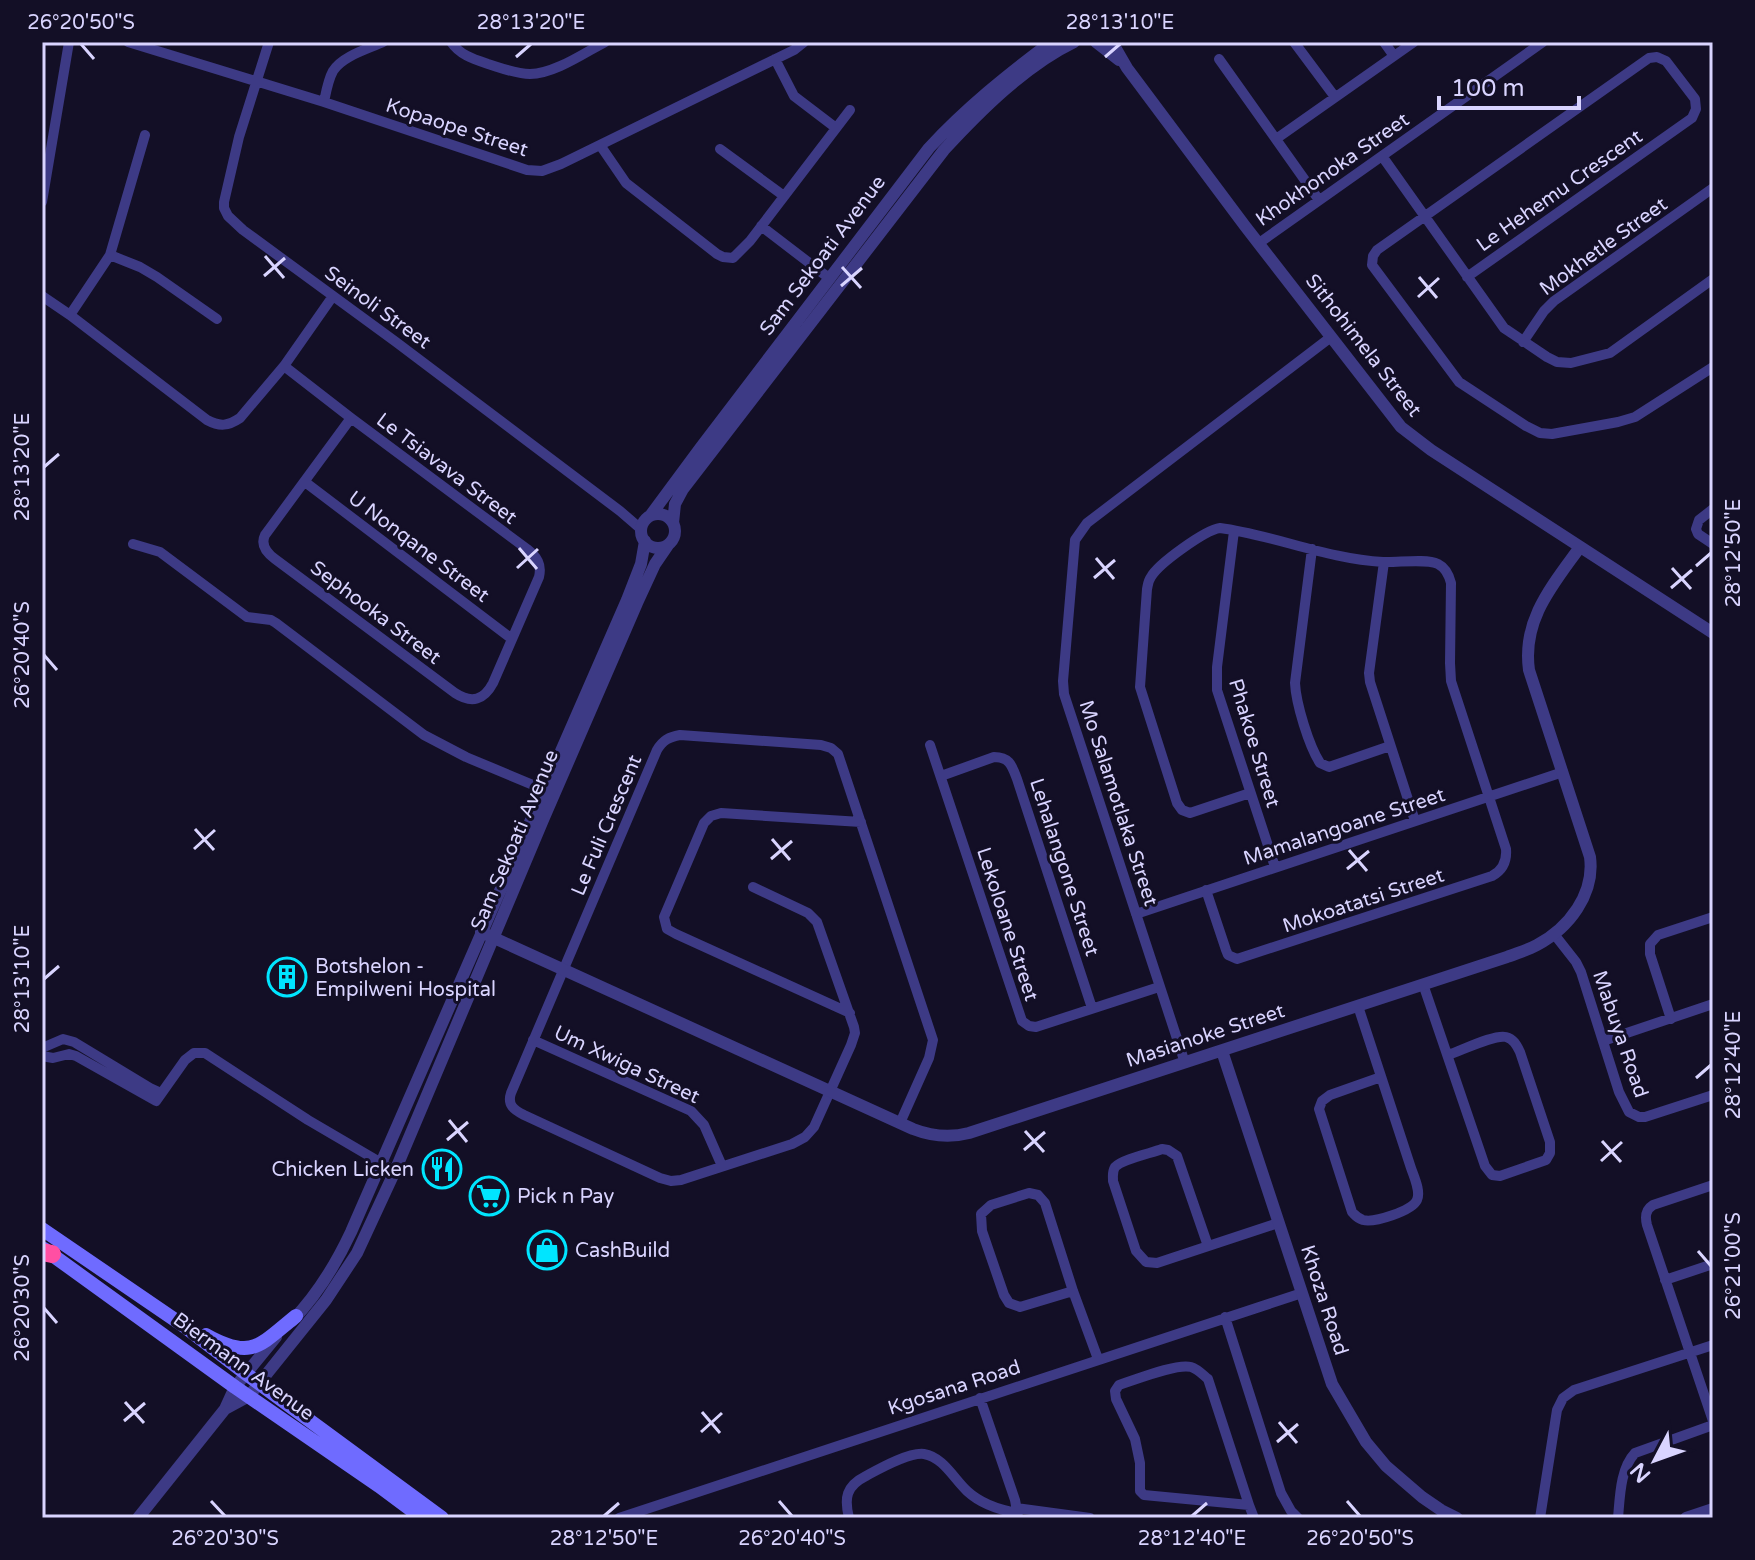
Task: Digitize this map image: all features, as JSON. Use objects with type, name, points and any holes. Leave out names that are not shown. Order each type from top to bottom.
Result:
[{"type":"main road","name":"Biermann Avenue","points":[[42,1229],[184,1326],[442,1518]]},
{"type":"main road","name":"Biermann Avenue","points":[[45,1251],[422,1518]]},
{"type":"main road","points":[[184,1326],[231,1348],[248,1349],[267,1340],[296,1316]]},
{"type":"street","points":[[42,202],[69,42]]},
{"type":"street","name":"Kopaope Street","points":[[128,42],[324,102],[527,170],[542,171],[794,50],[804,42]]},
{"type":"street","points":[[170,55],[174,42]]},
{"type":"street","points":[[257,81],[269,42]]},
{"type":"street","points":[[324,102],[335,68],[341,62],[383,42]]},
{"type":"street","points":[[451,42],[464,55],[476,60],[530,74],[547,71],[605,42]]},
{"type":"street","name":"Sam Sekoati Avenue","points":[[225,1409],[245,1373],[316,1293],[344,1247],[627,600],[641,564],[646,527],[829,278],[947,128],[991,88],[1051,42]]},
{"type":"street","name":"Sam Sekoati Avenue","points":[[673,523],[675,504],[683,489],[944,150],[965,127],[1025,75],[1074,42]]},
{"type":"street","name":"Sithohimela Street","points":[[1096,42],[1127,68]]},
{"type":"street","name":"Sithohimela Street","points":[[1112,42],[1127,68],[1259,243],[1386,410],[1413,438],[1713,633]]},
{"type":"street","points":[[1294,42],[1335,97]]},
{"type":"street","points":[[1384,42],[1394,56]]},
{"type":"street","points":[[1276,139],[1414,42]]},
{"type":"street","name":"Khokhonoka Street","points":[[1259,243],[1543,42]]},
{"type":"street","name":"Le Hehemu Crescent","points":[[1425,216],[1649,58],[1664,59],[1695,99],[1696,109],[1690,119],[1467,277]]},
{"type":"street","points":[[775,59],[794,96],[836,128]]},
{"type":"street","points":[[1219,59],[1319,200]]},
{"type":"street","name":"Seinoli Street","points":[[257,81],[239,137],[224,202],[228,216],[620,511],[646,527]]},
{"type":"street","points":[[600,145],[626,183],[723,257],[733,258],[850,110]]},
{"type":"street","points":[[70,315],[110,255],[145,135]]},
{"type":"street","points":[[720,149],[784,196]]},
{"type":"street","points":[[1382,156],[1504,328],[1547,357],[1571,363],[1605,355],[1713,279]]},
{"type":"street","name":"Mokhetle Street","points":[[1523,342],[1544,311],[1561,296],[1713,188]]},
{"type":"street","points":[[1425,216],[1375,251],[1373,268],[1459,382],[1532,430],[1552,434],[1635,417],[1713,367]]},
{"type":"street","points":[[761,226],[829,278]]},
{"type":"street","points":[[110,255],[148,272],[217,319]]},
{"type":"street","points":[[42,296],[216,425],[225,426],[240,418],[284,366],[333,296]]},
{"type":"street","name":"Mo Salamotlaka Street","points":[[1185,1063],[1064,694],[1075,540],[1087,523],[1331,337]]},
{"type":"street","name":"Le Tsiavava Street","points":[[284,366],[536,558],[540,567],[539,577],[512,639],[490,689],[474,700]]},
{"type":"street","points":[[305,482],[351,418]]},
{"type":"street","name":"Sephooka Street","points":[[305,482],[265,535],[263,543],[267,551],[442,684],[462,698],[474,700]]},
{"type":"street","name":"U Nonqane Street","points":[[305,482],[512,639]]},
{"type":"street","points":[[1713,509],[1697,523],[1696,529],[1698,534],[1713,544]]},
{"type":"street","points":[[663,515],[673,523],[674,537],[668,545],[658,548],[648,545],[646,527],[663,515]]},
{"type":"street","points":[[1250,793],[1196,812],[1182,810],[1177,803],[1140,687],[1147,589],[1152,575],[1208,531],[1220,528],[1357,559],[1431,562],[1441,566],[1451,583],[1451,681],[1490,796]]},
{"type":"street","name":"Phakoe Street","points":[[1234,531],[1216,682],[1275,867]]},
{"type":"street","points":[[133,544],[160,552],[247,617],[276,623],[424,735],[466,757],[545,790]]},
{"type":"street","name":"Sam Sekoati Avenue","points":[[249,1396],[326,1300],[366,1235],[637,603],[655,564],[668,545]]},
{"type":"street","name":"Masianoke Street","points":[[481,932],[900,1123],[930,1134],[947,1136],[962,1135],[1533,948],[1554,934],[1571,917],[1581,902],[1591,874],[1590,857],[1529,670],[1527,647],[1537,612],[1580,547]]},
{"type":"street","points":[[1312,549],[1295,683],[1313,750],[1320,763],[1329,767],[1390,746]]},
{"type":"street","points":[[1384,562],[1369,678],[1415,821]]},
{"type":"street","name":"Le Fuli Crescent","points":[[850,1013],[854,1037],[814,1127],[805,1137],[681,1180],[666,1180],[517,1112],[511,1106],[509,1098],[657,750],[668,737],[680,735],[821,745],[838,754],[933,1040],[929,1058],[900,1123]]},
{"type":"street","name":"Lekoloane Street","points":[[930,745],[1022,1021],[1036,1027],[1159,987]]},
{"type":"street","name":"Lehalangone Street","points":[[941,776],[994,757],[1010,761],[1092,1008]]},
{"type":"street","name":"Mamalangoane Street","points":[[1136,914],[1563,772]]},
{"type":"street","name":"Mokoatatsi Street","points":[[1206,890],[1228,955],[1237,959],[1254,955],[1496,874],[1507,857],[1490,796]]},
{"type":"street","points":[[850,1013],[676,934],[667,929],[664,917],[704,823],[711,816],[721,813],[861,822]]},
{"type":"street","points":[[753,887],[808,913],[817,922],[850,1013]]},
{"type":"street","points":[[1671,1019],[1650,954],[1651,942],[1658,935],[1713,917]]},
{"type":"street","name":"Mabuya Road","points":[[1554,934],[1581,972],[1625,1108],[1633,1115],[1645,1117],[1713,1095]]},
{"type":"street","points":[[1423,984],[1482,1160],[1489,1172],[1500,1176],[1546,1160],[1550,1142],[1514,1042],[1505,1037],[1495,1038],[1448,1055]]},
{"type":"street","points":[[1603,1041],[1713,1004]]},
{"type":"street","points":[[1358,1006],[1417,1187],[1418,1198],[1407,1209],[1375,1220],[1360,1220],[1350,1208],[1320,1105],[1330,1095],[1381,1077]]},
{"type":"street","points":[[42,1048],[63,1039],[74,1042],[150,1088],[159,1097]]},
{"type":"street","name":"Um Xwiga Street","points":[[533,1040],[691,1111],[704,1125],[722,1166]]},
{"type":"street","name":"Khoza Road","points":[[1222,1051],[1332,1384],[1366,1442],[1386,1466],[1441,1510],[1457,1518]]},
{"type":"street","points":[[159,1097],[190,1054],[205,1053],[308,1120],[395,1171]]},
{"type":"street","points":[[42,1056],[76,1056],[159,1097]]},
{"type":"street","points":[[1208,1246],[1181,1163],[1173,1153],[1162,1149],[1115,1168],[1112,1176],[1136,1251],[1146,1262],[1157,1263],[1278,1223]]},
{"type":"street","points":[[1618,1518],[1625,1469],[1635,1453],[1713,1423],[1647,1225],[1647,1211],[1658,1203],[1713,1185]]},
{"type":"street","points":[[1073,1291],[1020,1307],[1009,1303],[982,1231],[980,1219],[984,1211],[991,1205],[1029,1193],[1042,1198],[1098,1359]]},
{"type":"street","points":[[1665,1280],[1713,1264]]},
{"type":"street","name":"Kgosana Road","points":[[619,1518],[641,1514],[980,1398],[1302,1293]]},
{"type":"street","points":[[1225,1317],[1281,1493],[1298,1518]]},
{"type":"street","points":[[1540,1518],[1557,1410],[1563,1398],[1574,1390],[1713,1345]]},
{"type":"street","points":[[1249,1505],[1144,1495],[1140,1491],[1140,1463],[1135,1439],[1116,1399],[1115,1391],[1119,1385],[1170,1369],[1191,1367],[1202,1373],[1208,1379],[1254,1518]]},
{"type":"street","points":[[138,1518],[225,1409],[249,1396]]},
{"type":"street","points":[[980,1398],[1017,1513]]},
{"type":"street","points":[[849,1518],[846,1498],[854,1484],[907,1457],[924,1454],[938,1460],[966,1491],[1000,1510],[1090,1518]]},
{"type":"street","points":[[1686,1518],[1711,1512]]},
{"type":"place","name":"Botshelon - Empilweni Hospital","points":[[287,977]]},
{"type":"place","name":"Chicken Licken","points":[[442,1169]]},
{"type":"place","name":"Pick n Pay","points":[[489,1196]]},
{"type":"place","name":"CashBuild","points":[[547,1250]]}]
